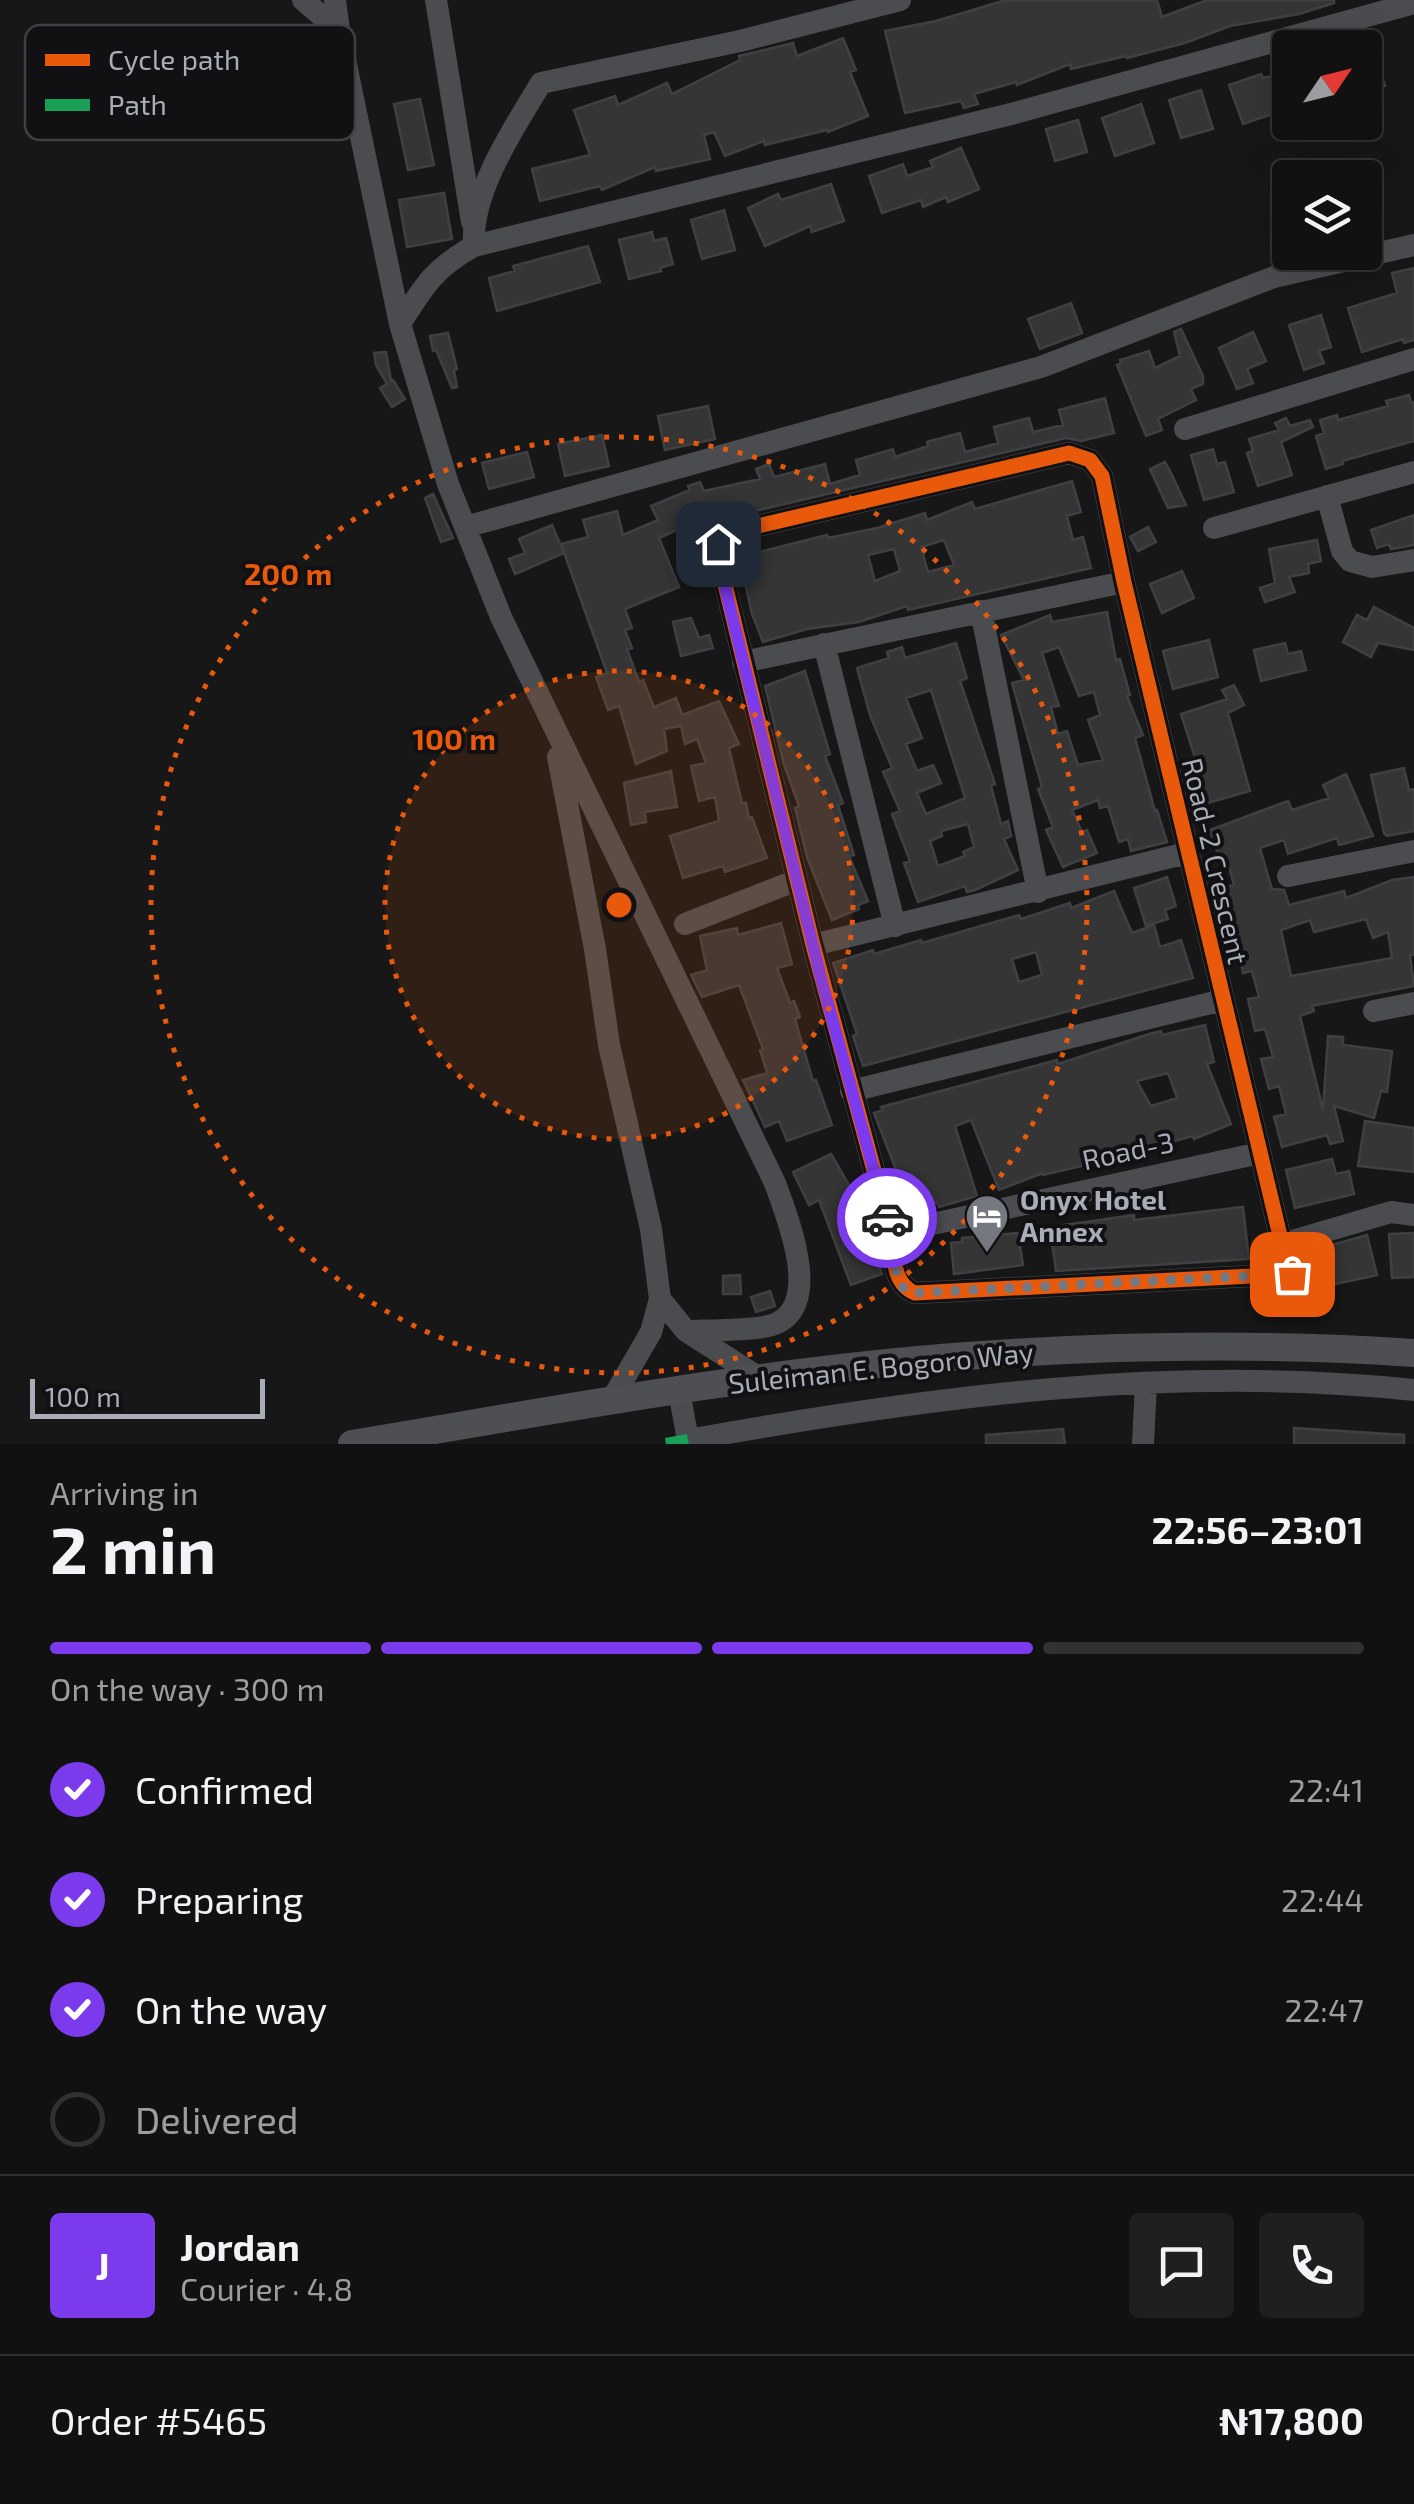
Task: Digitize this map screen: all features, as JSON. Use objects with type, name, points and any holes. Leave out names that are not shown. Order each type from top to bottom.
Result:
[{"type":"main road","name":"Suleiman E. Bogoro Way","points":[[352,1444],[679,1390],[964,1356],[1207,1344],[1414,1353]]},
{"type":"street","points":[[303,0],[332,25]]},
{"type":"street","points":[[335,0],[338,25]]},
{"type":"street","points":[[436,0],[473,236]]},
{"type":"street","points":[[400,324],[429,279],[473,236],[504,146],[541,83],[740,41],[900,0]]},
{"type":"street","points":[[473,236],[1015,112],[1414,3]]},
{"type":"street","points":[[355,108],[400,324],[448,484],[501,617],[775,1184],[790,1225],[801,1278],[798,1296],[788,1312],[774,1325],[686,1331]]},
{"type":"street","points":[[465,526],[1042,366],[1274,277],[1414,245]]},
{"type":"street","points":[[1185,430],[1414,359]]},
{"type":"street","name":"Road-2 Crescent","points":[[743,662],[718,556],[718,544],[728,533],[1070,453],[1090,460],[1102,476],[1187,853],[1292,1274],[1296,1306]]},
{"type":"street","points":[[1214,528],[1414,472]]},
{"type":"street","points":[[1327,496],[1342,550],[1350,562],[1372,567],[1414,560]]},
{"type":"street","points":[[1124,582],[743,662],[813,945],[891,1233],[898,1280],[904,1289],[914,1293],[1292,1274]]},
{"type":"street","points":[[981,611],[1038,892]]},
{"type":"street","points":[[824,644],[895,926]]},
{"type":"street","points":[[551,720],[579,859],[608,1045],[651,1229],[660,1299],[651,1332],[611,1401]]},
{"type":"street","points":[[1288,876],[1414,852]]},
{"type":"street","points":[[813,945],[1187,853]]},
{"type":"street","points":[[685,924],[797,880]]},
{"type":"street","points":[[851,1091],[1223,1000]]},
{"type":"street","points":[[1374,1011],[1414,1003]]},
{"type":"street","name":"Road-3","points":[[891,1233],[1260,1154]]},
{"type":"street","points":[[1282,1244],[1391,1212],[1414,1215]]},
{"type":"street","points":[[660,1299],[686,1331],[761,1379]]},
{"type":"street","name":"Suleiman E. Bogoro Way","points":[[679,1390],[688,1440],[918,1402],[1004,1392],[1146,1383],[1301,1380],[1414,1390]]},
{"type":"street","points":[[1144,1444],[1146,1383]]},
{"type":"building","points":[[1006,0],[1157,0],[1162,17],[1207,0],[1334,3],[1299,14],[1230,26],[1127,58],[1071,69],[1070,64],[1017,85],[1016,82],[974,94],[978,104],[964,108],[961,101],[905,113],[885,31]]},
{"type":"building","points":[[843,38],[856,70],[850,72],[868,116],[828,132],[765,145],[764,141],[725,156],[714,132],[704,135],[710,159],[656,171],[655,167],[602,190],[600,186],[540,201],[532,169],[590,155],[574,110],[615,96],[618,105],[667,83],[672,94],[740,60],[739,56],[793,43],[797,56]]},
{"type":"building","points":[[1261,74],[1263,78],[1272,76],[1272,114],[1243,124],[1229,85]]},
{"type":"building","points":[[1201,90],[1213,129],[1181,138],[1169,100]]},
{"type":"building","points":[[420,99],[434,165],[408,170],[394,104]]},
{"type":"building","points":[[1141,104],[1154,143],[1115,156],[1102,118]]},
{"type":"building","points":[[1078,120],[1087,152],[1055,161],[1046,129]]},
{"type":"building","points":[[961,148],[979,189],[948,202],[946,197],[923,207],[921,200],[882,213],[869,176],[903,164],[907,176],[933,167],[930,161]]},
{"type":"building","points":[[831,184],[844,221],[812,232],[810,226],[765,246],[748,208],[778,194],[781,200]]},
{"type":"building","points":[[444,193],[452,239],[407,247],[399,200]]},
{"type":"building","points":[[724,210],[735,250],[702,259],[691,220]]},
{"type":"building","points":[[652,232],[654,241],[666,238],[673,264],[629,279],[619,240]]},
{"type":"building","points":[[588,246],[600,282],[497,311],[489,278],[515,271],[513,266]]},
{"type":"building","points":[[1414,268],[1414,340],[1404,343],[1403,339],[1362,352],[1348,308],[1397,293],[1392,273]]},
{"type":"building","points":[[1071,303],[1082,333],[1040,349],[1028,319]]},
{"type":"building","points":[[1321,315],[1331,347],[1319,351],[1324,363],[1304,370],[1289,325]]},
{"type":"building","points":[[1181,329],[1203,384],[1191,389],[1196,400],[1158,419],[1162,430],[1146,436],[1117,365],[1120,360],[1149,351],[1155,368],[1180,356],[1174,332]]},
{"type":"building","points":[[1253,332],[1266,361],[1247,369],[1253,383],[1237,389],[1219,348]]},
{"type":"building","points":[[448,333],[457,369],[457,387],[452,388],[436,350],[433,351],[430,336]]},
{"type":"building","points":[[386,352],[391,381],[405,399],[392,407],[380,388],[387,384],[374,353]]},
{"type":"building","points":[[1409,395],[1411,403],[1414,402],[1414,441],[1326,469],[1316,436],[1324,433],[1320,420],[1337,415],[1338,420],[1388,406],[1386,401]]},
{"type":"building","points":[[1105,398],[1114,433],[1081,441],[1066,438],[687,530],[686,526],[659,538],[679,587],[625,609],[632,628],[625,630],[632,648],[627,649],[639,682],[643,680],[654,707],[676,698],[682,715],[719,701],[739,744],[729,748],[742,803],[746,803],[767,858],[725,872],[723,866],[683,878],[670,836],[719,821],[715,797],[699,801],[691,766],[706,763],[697,739],[685,744],[681,726],[664,729],[667,751],[636,764],[619,706],[608,710],[596,677],[607,673],[561,544],[588,537],[583,520],[617,511],[623,535],[658,520],[651,506],[700,482],[704,491],[760,479],[756,469],[769,464],[774,477],[825,464],[830,484],[860,475],[856,460],[893,449],[895,457],[960,433],[965,452],[998,443],[994,427],[1029,418],[1033,432],[1063,425],[1059,410]]},
{"type":"building","points":[[708,406],[715,439],[665,450],[658,416]]},
{"type":"building","points":[[1286,418],[1290,426],[1310,420],[1313,427],[1281,442],[1292,475],[1258,486],[1247,453],[1253,451],[1249,439],[1279,430],[1275,423]]},
{"type":"building","points":[[602,435],[609,466],[565,476],[558,444]]},
{"type":"building","points":[[1213,449],[1217,464],[1225,462],[1234,492],[1204,500],[1191,455]]},
{"type":"building","points":[[527,452],[534,477],[489,489],[482,463]]},
{"type":"building","points":[[1165,462],[1186,505],[1168,508],[1150,469]]},
{"type":"building","points":[[1072,481],[1081,512],[1067,516],[1073,540],[1083,537],[1091,568],[908,610],[907,606],[859,622],[807,629],[763,642],[739,557],[827,535],[828,538],[877,528],[925,513],[927,520],[972,502],[975,509]],"holes":[[[944,540],[954,565],[928,572],[921,547]],[[894,549],[900,571],[875,581],[868,555]]]},
{"type":"building","points":[[433,494],[453,538],[441,542],[425,498]]},
{"type":"building","points":[[1414,515],[1414,545],[1391,549],[1389,544],[1377,548],[1371,530]]},
{"type":"building","points":[[552,525],[564,553],[515,574],[509,559],[525,553],[519,539]]},
{"type":"building","points":[[1148,527],[1156,542],[1138,551],[1130,537]]},
{"type":"building","points":[[1317,540],[1321,561],[1308,564],[1309,573],[1289,577],[1295,592],[1265,602],[1260,588],[1275,583],[1269,549]]},
{"type":"building","points":[[1182,571],[1194,598],[1162,613],[1150,584]]},
{"type":"building","points":[[1374,607],[1414,628],[1414,650],[1378,643],[1371,657],[1343,642],[1357,615],[1367,620]]},
{"type":"building","points":[[1107,612],[1116,660],[1120,659],[1130,695],[1127,696],[1143,735],[1135,738],[1167,842],[1131,851],[1128,839],[1119,842],[1108,806],[1100,808],[1098,800],[1072,810],[1097,853],[1063,867],[1046,830],[1053,827],[1038,789],[1042,787],[1012,683],[1024,680],[1001,635],[1050,615],[1052,622]],"holes":[[[1059,647],[1079,696],[1094,692],[1100,715],[1088,720],[1103,760],[1078,765],[1067,731],[1058,734],[1051,707],[1059,706],[1042,653]]]},
{"type":"building","points":[[691,618],[699,638],[709,635],[713,648],[681,656],[673,622]]},
{"type":"building","points":[[1209,640],[1218,677],[1173,689],[1163,651]]},
{"type":"building","points":[[956,643],[967,678],[960,681],[995,784],[991,786],[1001,824],[1008,821],[1011,836],[1004,839],[1018,870],[975,890],[967,892],[965,886],[918,902],[904,863],[910,861],[892,814],[900,811],[883,772],[892,768],[870,715],[857,668],[889,658],[887,652],[902,647],[905,658]],"holes":[[[931,690],[965,798],[926,814],[917,793],[941,783],[933,765],[917,771],[906,744],[922,738],[906,698]],[[968,824],[974,847],[963,852],[965,856],[938,866],[930,841],[942,836],[941,831]]]},
{"type":"building","points":[[1285,643],[1288,654],[1301,651],[1306,670],[1261,681],[1254,650]]},
{"type":"building","points":[[805,671],[830,754],[825,756],[843,803],[838,805],[854,855],[849,856],[868,901],[832,920],[807,857],[795,808],[799,806],[784,765],[765,686]]},
{"type":"building","points":[[1234,685],[1244,705],[1228,713],[1250,791],[1204,804],[1194,768],[1198,767],[1181,714],[1227,699],[1222,690]]},
{"type":"building","points":[[1404,768],[1409,790],[1414,789],[1414,831],[1387,836],[1371,775]]},
{"type":"building","points":[[671,771],[677,807],[645,812],[646,822],[631,825],[624,783]]},
{"type":"building","points":[[1346,774],[1373,836],[1339,845],[1337,838],[1288,854],[1284,840],[1260,848],[1272,889],[1284,890],[1289,905],[1344,891],[1346,898],[1392,880],[1414,877],[1414,955],[1410,955],[1414,986],[1312,1006],[1314,1011],[1300,1016],[1323,1110],[1328,1036],[1343,1037],[1343,1045],[1392,1051],[1387,1092],[1381,1091],[1374,1118],[1334,1106],[1343,1141],[1330,1144],[1327,1135],[1282,1147],[1274,1117],[1286,1114],[1279,1086],[1269,1089],[1261,1059],[1273,1057],[1265,1029],[1255,1031],[1248,999],[1259,997],[1252,971],[1243,973],[1223,888],[1234,885],[1227,859],[1220,861],[1210,830],[1288,801],[1292,810],[1329,798],[1323,785]],"holes":[[[1366,919],[1373,938],[1388,932],[1392,958],[1291,976],[1281,930],[1310,920],[1314,932]]]},
{"type":"building","points":[[1167,877],[1176,906],[1165,910],[1168,919],[1146,926],[1134,888]]},
{"type":"building","points":[[1114,891],[1132,933],[1154,925],[1160,947],[1181,940],[1193,978],[863,1066],[853,1036],[857,1034],[833,963],[1019,915],[1021,919],[1070,903],[1071,908]],"holes":[[[1036,952],[1042,975],[1019,982],[1012,959]]]},
{"type":"building","points":[[781,923],[792,964],[777,968],[790,1003],[794,1001],[800,1017],[795,1019],[813,1081],[816,1080],[832,1125],[787,1141],[779,1121],[765,1127],[743,1080],[767,1073],[760,1050],[763,1049],[739,985],[702,997],[691,975],[707,970],[700,936],[737,928],[738,935]]},
{"type":"building","points":[[1205,1025],[1214,1062],[1207,1064],[1231,1124],[1194,1139],[1193,1136],[1043,1173],[999,1190],[971,1120],[955,1126],[977,1196],[939,1207],[937,1202],[903,1214],[893,1182],[900,1180],[874,1113],[883,1110],[881,1107],[1057,1060],[1058,1064],[1149,1034],[1161,1031],[1162,1035]],"holes":[[[1168,1073],[1177,1098],[1151,1106],[1137,1081]]]},
{"type":"building","points":[[1365,1121],[1414,1128],[1414,1172],[1358,1166]]},
{"type":"building","points":[[831,1154],[856,1197],[882,1274],[851,1285],[819,1200],[809,1205],[793,1172]]},
{"type":"building","points":[[1332,1159],[1336,1174],[1349,1171],[1354,1194],[1295,1208],[1286,1170]]},
{"type":"building","points":[[1243,1207],[1249,1259],[1056,1271],[1050,1227],[1134,1215],[1134,1220]]},
{"type":"building","name":"Onyx Hotel Annex","points":[[1018,1233],[1023,1265],[954,1274],[951,1243],[962,1242],[962,1238]]},
{"type":"building","points":[[1414,1233],[1414,1277],[1392,1278],[1389,1234]]},
{"type":"building","points":[[1367,1235],[1377,1275],[1313,1289],[1307,1252]]},
{"type":"building","points":[[740,1275],[741,1294],[723,1294],[723,1276]]},
{"type":"building","points":[[770,1291],[775,1306],[756,1312],[751,1297]]},
{"type":"building","points":[[1294,1428],[1404,1435],[1404,1444],[1294,1444]]},
{"type":"building","points":[[1063,1429],[1065,1444],[986,1444],[986,1435]]},
{"type":"marked path","points":[[666,1444],[688,1440]]},
{"type":"cycle path","points":[[1291,1274],[915,1293],[902,1283],[813,945],[718,556],[718,544],[728,533],[1069,453],[1090,460],[1102,476],[1124,582],[1291,1274],[1296,1306]]},
{"type":"way so far","points":[[887,1218],[898,1280],[904,1289],[914,1293],[1292,1274]]},
{"type":"place","name":"Onyx Hotel Annex","points":[[987,1254]]},
{"type":"route","points":[[718,544],[726,591],[813,945],[887,1218]]}]
